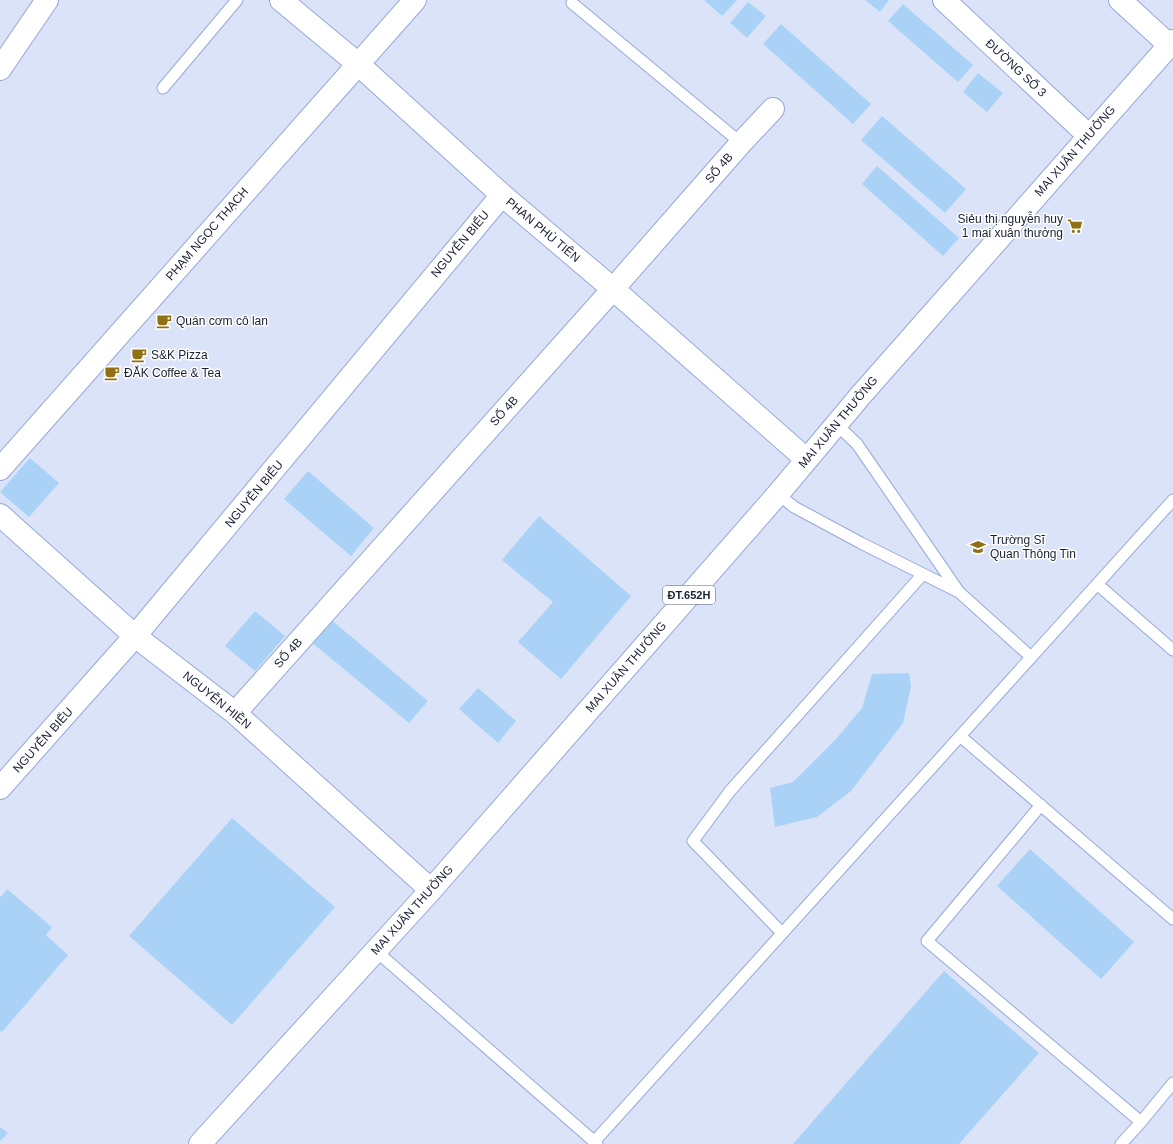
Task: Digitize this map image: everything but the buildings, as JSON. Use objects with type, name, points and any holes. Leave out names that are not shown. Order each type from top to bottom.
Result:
[{"type":"street","points":[[0,69],[47,0]]},
{"type":"street","name":"PHAN PHÙ TIÊN","points":[[281,0],[358,64],[502,195],[613,289],[806,459]]},
{"type":"street","name":"PHẠM NGỌC THẠCH","points":[[0,469],[415,0]]},
{"type":"street","name":"ĐƯỜNG SỐ 3","points":[[944,0],[1089,136]]},
{"type":"street","points":[[1120,0],[1171,43]]},
{"type":"street","name":"MAI XUÂN THƯỞNG","points":[[200,1144],[431,890],[778,494],[836,424],[1171,43]]},
{"type":"street","name":"SỐ 4B","points":[[235,712],[613,289],[741,143],[773,109]]},
{"type":"street","name":"NGUYỄN BIỂU","points":[[0,788],[135,636],[502,195]]},
{"type":"street","name":"NGUYỄN HIỀN","points":[[0,515],[135,636],[235,712],[431,890]]},
{"type":"lane","points":[[163,88],[237,0]]},
{"type":"lane","points":[[572,3],[741,143]]},
{"type":"lane","points":[[836,424],[857,444],[959,592],[1031,657]]},
{"type":"lane","points":[[778,494],[794,507],[861,543],[959,592]]},
{"type":"lane","points":[[376,950],[595,1143],[782,933],[1173,500]]},
{"type":"lane","points":[[782,933],[693,841],[730,791],[923,574]]},
{"type":"lane","points":[[1097,584],[1173,650]]},
{"type":"lane","points":[[960,736],[1173,919]]},
{"type":"lane","points":[[1041,805],[927,941],[1141,1122]]},
{"type":"lane","points":[[1121,1144],[1173,1083]]},
{"type":"place","name":"Siẻu thị nguyễn huy 1 mai xuân thưởng","points":[[1075,226]]},
{"type":"place","name":"Quán cơm cô lan","points":[[164,321]]},
{"type":"place","name":"S&K Pizza","points":[[139,355]]},
{"type":"place","name":"ĐẮK Coffee & Tea","points":[[112,373]]},
{"type":"place","name":"Trường Sĩ Quan Thông Tin","points":[[978,547]]}]
